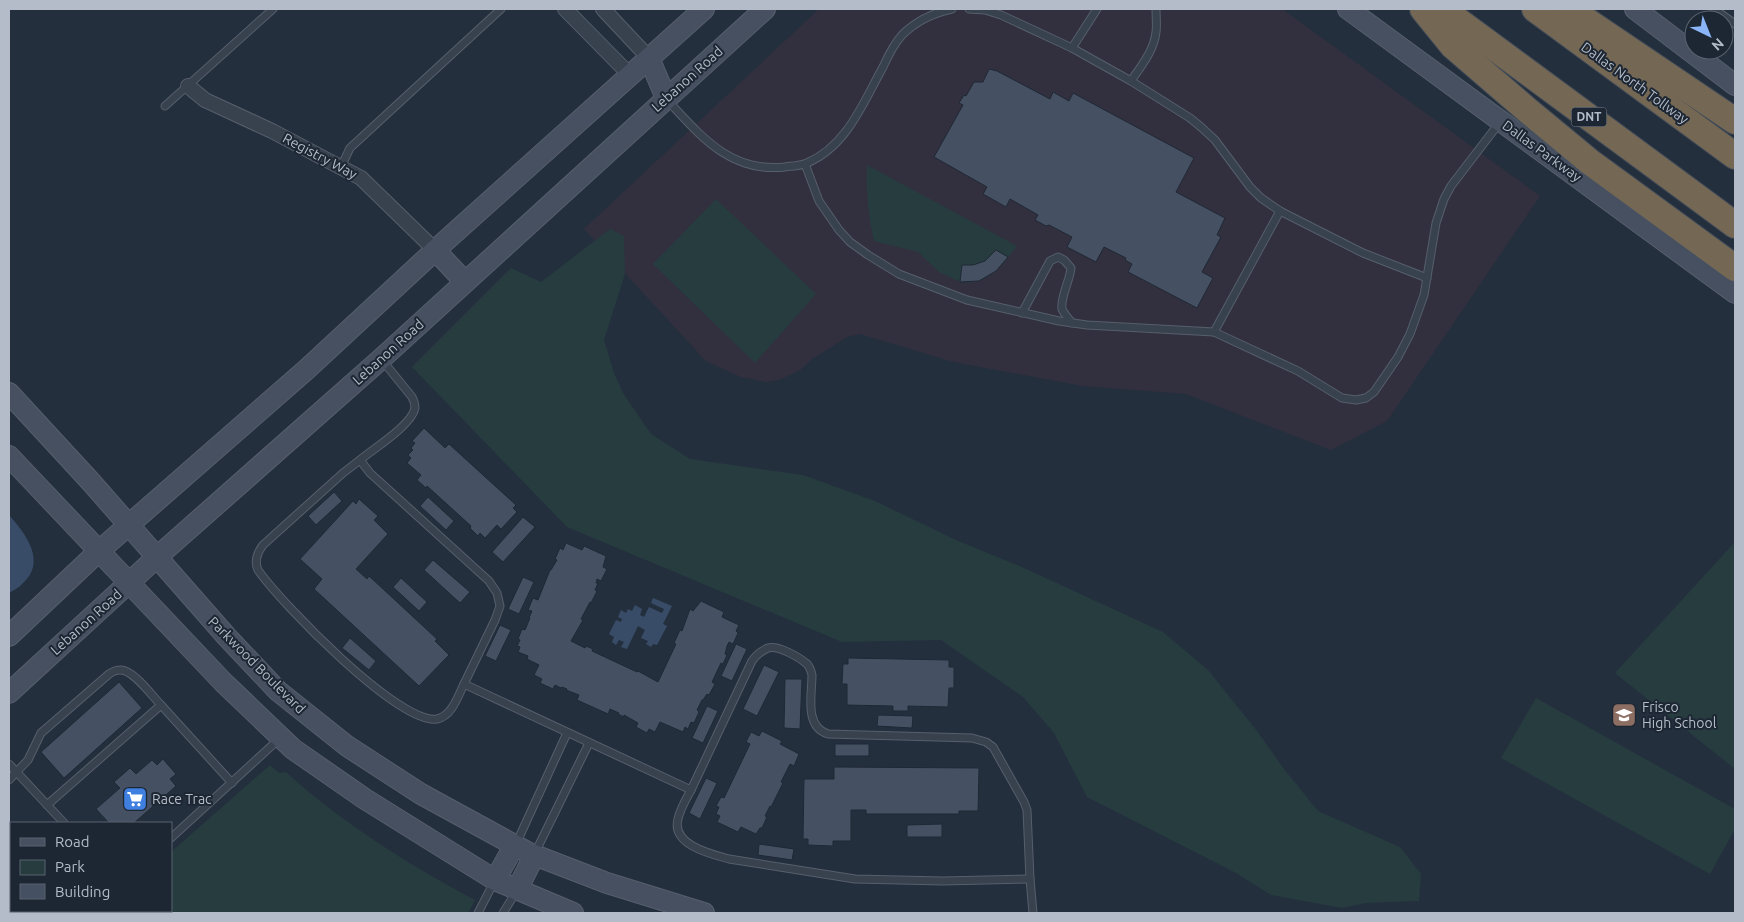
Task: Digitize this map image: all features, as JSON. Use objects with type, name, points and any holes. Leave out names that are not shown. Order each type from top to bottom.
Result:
[{"type":"highway","points":[[1423,9],[1453,46],[1590,162],[1735,268]]},
{"type":"highway","name":"DNT","points":[[1442,9],[1735,225]]},
{"type":"highway","name":"Dallas North Tollway","points":[[1535,9],[1735,156]]},
{"type":"highway","points":[[1569,9],[1735,121]]},
{"type":"main road","points":[[9,636],[99,551],[130,526],[308,369],[435,250],[704,9]]},
{"type":"main road","name":"Lebanon Road","points":[[9,693],[157,557],[381,359],[765,9]]},
{"type":"main road","name":"Dallas Parkway","points":[[1348,9],[1735,293]]},
{"type":"main road","points":[[1634,9],[1735,85]]},
{"type":"main road","points":[[649,58],[666,98]]},
{"type":"main road","points":[[630,76],[666,98]]},
{"type":"main road","points":[[435,250],[465,282]]},
{"type":"main road","name":"Parkwood Boulevard","points":[[9,393],[130,526],[227,637],[278,690],[310,718],[347,746],[421,794],[534,856],[607,883],[704,913]]},
{"type":"main road","points":[[9,456],[223,682],[280,738],[365,799],[495,880],[572,913]]},
{"type":"main road","points":[[495,880],[514,846]]},
{"type":"main road","points":[[517,890],[534,856]]},
{"type":"street","points":[[565,9],[630,76]]},
{"type":"street","points":[[604,9],[649,58]]},
{"type":"street","name":"Registry Way","points":[[188,86],[206,100],[272,130],[361,178],[435,250]]},
{"type":"lane","points":[[165,106],[273,9]]},
{"type":"lane","points":[[341,167],[350,148],[501,9]]},
{"type":"lane","points":[[666,98],[702,137],[715,149],[728,156],[761,166],[778,167],[805,164],[828,152],[848,130],[901,36],[926,17],[952,9]]},
{"type":"lane","points":[[969,9],[985,10],[1001,15],[1072,48],[1131,81],[1201,127],[1215,140],[1260,198],[1280,211],[1363,253],[1428,278]]},
{"type":"lane","points":[[1072,48],[1097,9]]},
{"type":"lane","points":[[1131,81],[1153,45],[1157,32],[1156,9]]},
{"type":"lane","points":[[1714,9],[1735,24]]},
{"type":"lane","points":[[805,164],[819,201],[850,242],[899,274],[967,300],[1072,323],[1214,332],[1298,371],[1342,398],[1356,400],[1366,398],[1374,392],[1398,357],[1418,313],[1428,278],[1436,223],[1444,199],[1451,186],[1501,120]]},
{"type":"lane","points":[[1214,332],[1280,211]]},
{"type":"lane","points":[[1022,313],[1050,262],[1058,258],[1064,260],[1071,268],[1062,310],[1072,323]]},
{"type":"lane","points":[[360,460],[370,473],[489,581],[497,593],[500,606],[495,620],[452,708],[444,717],[438,719],[428,718],[402,707],[372,684],[320,639],[291,609],[258,570],[256,565],[256,557],[263,545],[343,473],[406,423],[415,409],[412,397],[381,359]]},
{"type":"lane","points":[[1030,879],[943,881],[855,879],[729,859],[713,854],[688,842],[680,836],[677,820],[752,661],[768,648],[775,648],[801,659],[810,668],[812,675],[812,716],[816,727],[821,732],[828,734],[972,738],[986,742],[992,747],[1027,810],[1033,913]]},
{"type":"lane","points":[[9,780],[28,760],[41,733],[109,674],[119,669],[127,671],[136,678],[232,784]]},
{"type":"lane","points":[[464,684],[690,790]]},
{"type":"lane","points":[[46,805],[161,705]]},
{"type":"lane","points":[[514,846],[567,733]]},
{"type":"lane","points":[[172,837],[280,738]]},
{"type":"lane","points":[[534,856],[589,743]]},
{"type":"lane","points":[[9,764],[63,822]]},
{"type":"lane","points":[[478,913],[495,880]]},
{"type":"lane","points":[[503,913],[517,890]]},
{"type":"shaded area","points":[[819,9],[1282,9],[1540,196],[1387,421],[1331,450],[1186,394],[1083,386],[954,362],[860,334],[847,337],[812,359],[800,370],[779,380],[766,382],[741,377],[706,361],[584,229]]},
{"type":"green space","points":[[867,165],[1017,246],[1003,264],[988,277],[969,283],[960,282],[939,272],[918,252],[874,241],[868,203]]},
{"type":"green space","points":[[716,199],[816,294],[755,363],[653,264]]},
{"type":"green space","points":[[610,229],[624,236],[625,274],[604,340],[614,373],[623,393],[651,434],[690,459],[803,475],[875,501],[956,540],[1024,568],[1163,632],[1208,670],[1318,811],[1400,847],[1421,874],[1419,901],[1366,903],[1342,908],[1271,895],[1236,873],[1087,797],[1054,733],[1023,697],[941,640],[842,642],[567,527],[412,367],[511,268],[541,282]]},
{"type":"green space","points":[[1735,542],[1735,769],[1615,673]]},
{"type":"green space","points":[[1536,698],[1735,809],[1735,829],[1710,874],[1501,758]]},
{"type":"green space","points":[[270,765],[279,773],[286,772],[307,791],[376,842],[475,900],[468,913],[102,913],[172,912],[172,851]]},
{"type":"water","points":[[9,515],[27,539],[34,557],[30,575],[21,585],[9,593]]},
{"type":"water","points":[[653,598],[672,606],[663,624],[667,626],[657,645],[653,644],[651,647],[646,644],[648,641],[641,638],[645,630],[638,626],[627,649],[621,647],[624,642],[619,640],[616,645],[612,642],[614,637],[609,634],[616,620],[621,622],[622,619],[618,617],[621,610],[626,613],[628,609],[632,611],[635,605],[642,609],[640,615],[644,617],[649,607],[662,613],[664,609],[651,603]]},
{"type":"building","points":[[989,69],[997,71],[1050,99],[1053,92],[1069,101],[1073,93],[1194,158],[1176,192],[1225,218],[1217,235],[1221,237],[1202,272],[1213,278],[1197,308],[1128,272],[1132,264],[1125,260],[1126,258],[1104,247],[1096,262],[1067,247],[1072,237],[1035,220],[1038,215],[1010,199],[1006,207],[983,194],[987,187],[934,157],[963,105],[959,103],[964,95],[966,96],[974,82],[983,82]]},
{"type":"building","points":[[996,250],[1008,257],[996,271],[979,281],[960,282],[962,265],[973,265],[985,261]]},
{"type":"building","points":[[424,428],[445,448],[449,444],[516,505],[513,508],[517,512],[501,529],[497,525],[485,538],[480,533],[478,536],[470,528],[471,526],[427,486],[426,488],[417,480],[421,475],[407,463],[411,458],[408,455],[413,450],[411,448],[415,443],[412,441]]},
{"type":"building","points":[[334,492],[342,501],[316,525],[308,516]]},
{"type":"building","points":[[428,497],[454,521],[446,530],[420,506]]},
{"type":"building","points":[[359,499],[378,516],[374,520],[388,534],[356,569],[367,579],[369,576],[437,639],[435,641],[449,655],[419,686],[314,589],[322,579],[300,559],[353,501],[356,504]]},
{"type":"building","points":[[523,517],[535,527],[503,562],[492,552]]},
{"type":"building","points":[[566,543],[582,550],[584,546],[606,556],[603,567],[607,569],[601,581],[597,579],[596,583],[598,583],[595,590],[597,591],[571,641],[585,648],[586,646],[593,649],[592,651],[658,682],[676,644],[674,643],[680,630],[682,631],[690,609],[693,611],[701,601],[724,612],[722,617],[739,625],[733,644],[729,642],[725,654],[727,655],[712,682],[715,684],[709,695],[707,694],[702,700],[694,723],[691,722],[688,729],[685,727],[683,732],[660,722],[655,732],[649,729],[647,733],[636,727],[638,723],[624,715],[624,717],[610,709],[608,714],[577,700],[579,695],[567,689],[555,685],[553,689],[540,683],[542,679],[534,675],[539,665],[527,659],[528,656],[518,652],[520,647],[517,646],[520,640],[518,639],[522,629],[525,630],[530,618],[532,611],[528,610],[533,598],[538,600],[550,570],[557,560],[555,559],[560,548],[563,550]]},
{"type":"building","points":[[433,560],[470,592],[460,603],[424,570]]},
{"type":"building","points":[[523,577],[534,582],[519,614],[508,609]]},
{"type":"building","points":[[401,578],[427,602],[419,611],[393,587]]},
{"type":"building","points":[[500,625],[511,630],[496,661],[485,656]]},
{"type":"building","points":[[350,638],[376,661],[369,670],[342,648]]},
{"type":"building","points":[[736,644],[747,649],[732,681],[721,676]]},
{"type":"building","points":[[848,658],[949,660],[949,667],[954,667],[954,688],[949,688],[948,707],[908,706],[908,711],[893,711],[893,706],[847,705],[847,684],[842,684],[843,664],[848,664]]},
{"type":"building","points":[[764,665],[779,672],[757,716],[743,709]]},
{"type":"building","points":[[785,679],[802,679],[800,729],[784,728]]},
{"type":"building","points":[[119,682],[142,708],[64,778],[41,752]]},
{"type":"building","points":[[707,706],[718,711],[703,743],[692,738]]},
{"type":"building","points":[[878,715],[913,716],[912,728],[877,726]]},
{"type":"building","points":[[762,731],[782,741],[780,744],[799,754],[794,766],[790,764],[781,782],[783,783],[765,816],[767,817],[762,828],[756,834],[741,827],[738,832],[717,822],[720,816],[716,814],[719,807],[716,806],[721,797],[724,798],[750,744],[746,742],[751,732],[759,736]]},
{"type":"building","points":[[835,744],[869,744],[869,756],[835,756]]},
{"type":"building","name":"Race Trac","points":[[163,759],[176,774],[170,779],[176,786],[135,822],[108,822],[96,809],[120,788],[114,782],[130,768],[136,774],[152,760],[157,765]]},
{"type":"building","points":[[834,767],[979,768],[978,811],[959,811],[959,814],[866,814],[866,810],[851,810],[851,841],[833,841],[833,846],[808,845],[808,839],[803,839],[804,779],[834,779]]},
{"type":"building","points":[[706,778],[717,783],[700,819],[689,813]]},
{"type":"building","points":[[942,824],[942,837],[907,837],[907,825]]},
{"type":"building","points":[[759,844],[794,849],[792,860],[758,855]]},
{"type":"place","name":"Frisco High School","points":[[1624,715]]},
{"type":"place","name":"Race Trac","points":[[135,799]]}]
